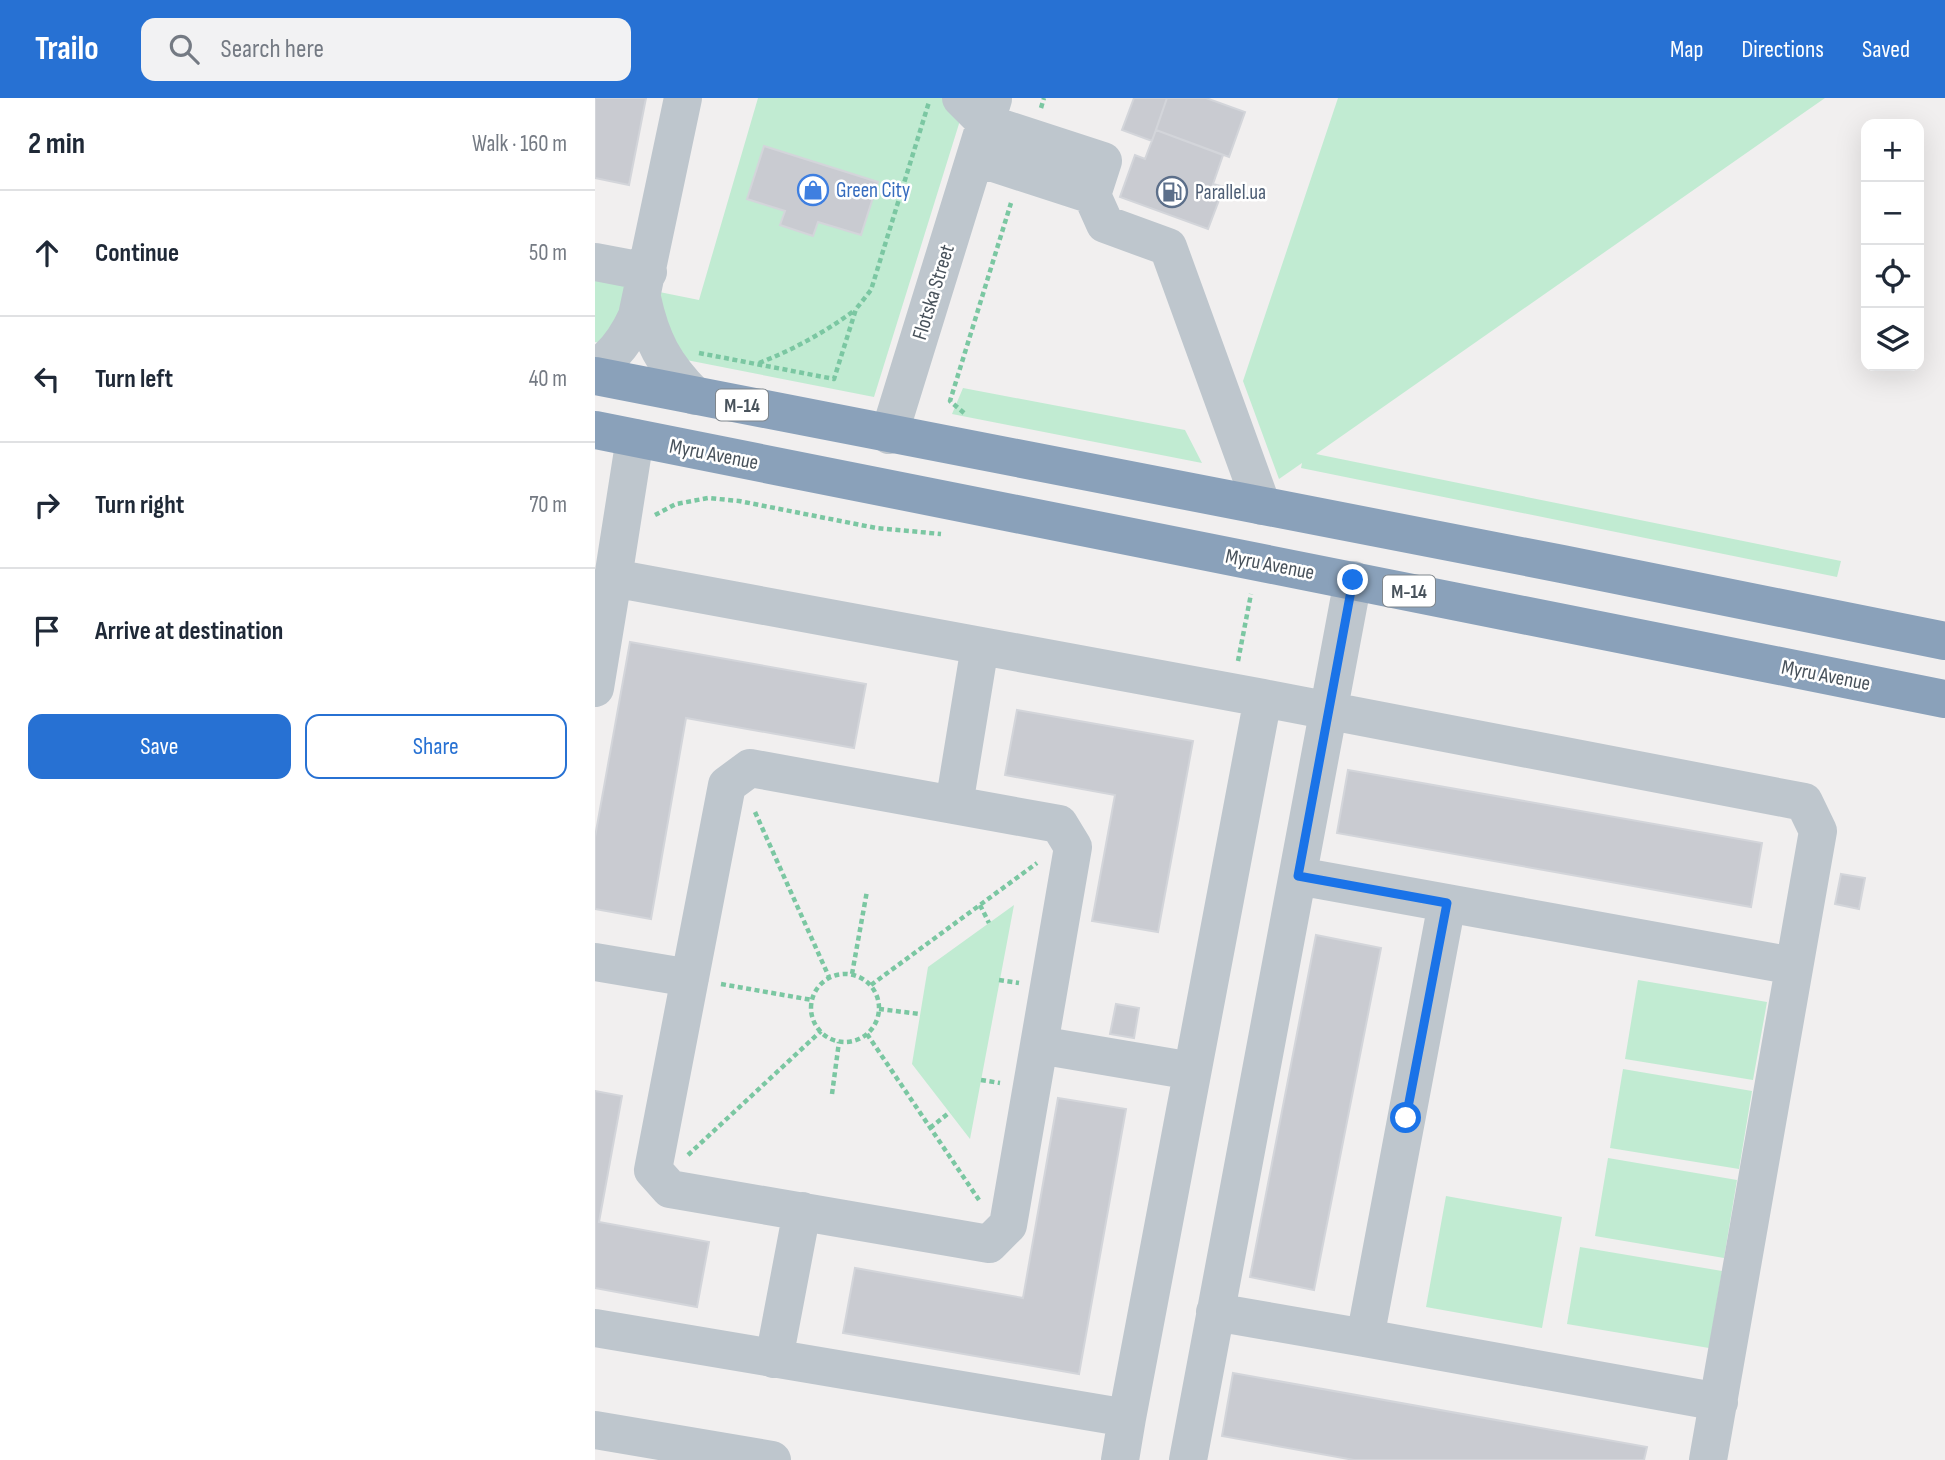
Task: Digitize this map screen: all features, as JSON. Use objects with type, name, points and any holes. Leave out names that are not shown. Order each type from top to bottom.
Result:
[{"type":"highway","name":"М-14","points":[[595,376],[1945,641]]},
{"type":"highway","name":"Myru Avenue","points":[[595,430],[1945,699]]},
{"type":"highway","name":"Flotska Street","points":[[873,486],[889,435]]},
{"type":"highway","points":[[1552,619],[1562,564]]},
{"type":"street","points":[[595,368],[617,351],[629,335],[637,316],[683,98]]},
{"type":"street","points":[[979,119],[1026,155],[1097,178],[1105,224],[1168,247],[1262,506]]},
{"type":"street","name":"Flotska Street","points":[[889,435],[979,119]]},
{"type":"street","points":[[595,262],[645,285]]},
{"type":"street","points":[[645,285],[648,326],[656,344],[675,375],[695,396]]},
{"type":"street","points":[[595,688],[635,438]]},
{"type":"street","points":[[614,578],[1804,802],[1818,831],[1708,1460]]},
{"type":"street","points":[[1188,1460],[1353,580]]},
{"type":"street","points":[[954,805],[980,646]]},
{"type":"street","points":[[1120,1460],[1192,1071],[1247,696]]},
{"type":"street","points":[[750,768],[1059,824],[1069,840],[1073,848],[1008,1226],[989,1244],[670,1189],[653,1170],[727,785],[739,776],[750,768]]},
{"type":"street","points":[[1298,876],[1794,966]]},
{"type":"street","points":[[1365,1338],[1447,903]]},
{"type":"street","points":[[595,962],[689,978]]},
{"type":"street","points":[[1039,1045],[1192,1071]]},
{"type":"street","points":[[774,1359],[802,1211]]},
{"type":"street","points":[[1215,1312],[1719,1402]]},
{"type":"street","points":[[595,1328],[1128,1418]]},
{"type":"street","points":[[595,1430],[772,1460]]},
{"type":"path","points":[[757,364],[825,332],[856,309],[871,290],[930,98]]},
{"type":"path","points":[[966,415],[950,401],[1044,98]]},
{"type":"path","points":[[656,344],[834,379],[856,309]]},
{"type":"path","points":[[653,516],[676,504],[708,498],[739,501],[876,528],[941,534]]},
{"type":"path","points":[[1247,696],[1252,590]]},
{"type":"path","points":[[739,776],[829,977]]},
{"type":"path","points":[[871,985],[1069,840]]},
{"type":"path","points":[[852,974],[867,891]]},
{"type":"path","points":[[980,905],[989,923]]},
{"type":"path","points":[[852,974],[871,985],[876,994],[879,1009],[874,1026],[857,1040],[839,1042],[821,1031],[812,1017],[812,1000],[820,984],[829,977],[852,974]]},
{"type":"path","points":[[689,978],[812,1000]]},
{"type":"path","points":[[879,1009],[921,1014]]},
{"type":"path","points":[[662,1180],[821,1031]]},
{"type":"path","points":[[867,1034],[1001,1233]]},
{"type":"path","points":[[832,1094],[839,1042]]},
{"type":"path","points":[[930,1128],[950,1112]]},
{"type":"green space","points":[[758,98],[967,98],[874,397],[595,342],[595,279],[699,300]]},
{"type":"green space","points":[[1338,98],[1825,98],[1316,454],[1841,561],[1837,577],[1301,468],[1302,463],[1279,479],[1243,381]]},
{"type":"green space","points":[[963,388],[1185,430],[1202,463],[952,414]]},
{"type":"green space","points":[[1014,905],[970,1139],[912,1064],[928,967]]},
{"type":"green space","points":[[1638,980],[1767,1002],[1753,1080],[1625,1059]]},
{"type":"green space","points":[[1623,1069],[1752,1091],[1739,1169],[1610,1148]]},
{"type":"green space","points":[[1608,1158],[1737,1180],[1724,1258],[1595,1236]]},
{"type":"green space","points":[[1446,1196],[1562,1217],[1542,1328],[1426,1307]]},
{"type":"green space","points":[[1580,1247],[1722,1271],[1709,1348],[1567,1324]]},
{"type":"building","points":[[595,98],[646,98],[629,185],[595,178]]},
{"type":"building","points":[[1134,98],[1167,98],[1152,141],[1122,130]]},
{"type":"building","points":[[1167,98],[1206,98],[1245,112],[1229,157],[1156,130]]},
{"type":"building","points":[[1156,130],[1223,155],[1213,184],[1224,187],[1208,229],[1120,197],[1135,155],[1145,159]]},
{"type":"building","points":[[764,146],[878,182],[861,235],[818,222],[813,236],[780,225],[785,211],[747,199]]},
{"type":"building","points":[[630,642],[866,684],[854,748],[686,718],[651,919],[595,909],[595,837]]},
{"type":"building","points":[[1017,710],[1193,741],[1158,932],[1092,921],[1115,795],[1005,775]]},
{"type":"building","points":[[1348,770],[1762,843],[1751,907],[1337,833]]},
{"type":"building","points":[[1841,874],[1865,878],[1859,909],[1835,904]]},
{"type":"building","points":[[1316,935],[1381,948],[1314,1290],[1250,1277]]},
{"type":"building","points":[[1116,1004],[1139,1008],[1134,1038],[1110,1034]]},
{"type":"building","points":[[595,1091],[622,1096],[599,1222],[709,1242],[697,1307],[595,1288]]},
{"type":"building","points":[[1058,1098],[1126,1109],[1079,1374],[843,1333],[855,1268],[1023,1298]]},
{"type":"building","points":[[1233,1373],[1647,1447],[1644,1460],[1354,1460],[1222,1436]]},
{"type":"place","name":"Green City","points":[[813,190]]},
{"type":"place","name":"Parallel.ua","points":[[1172,192]]},
{"type":"route","points":[[1353,580],[1298,876],[1447,903],[1406,1118]]}]
